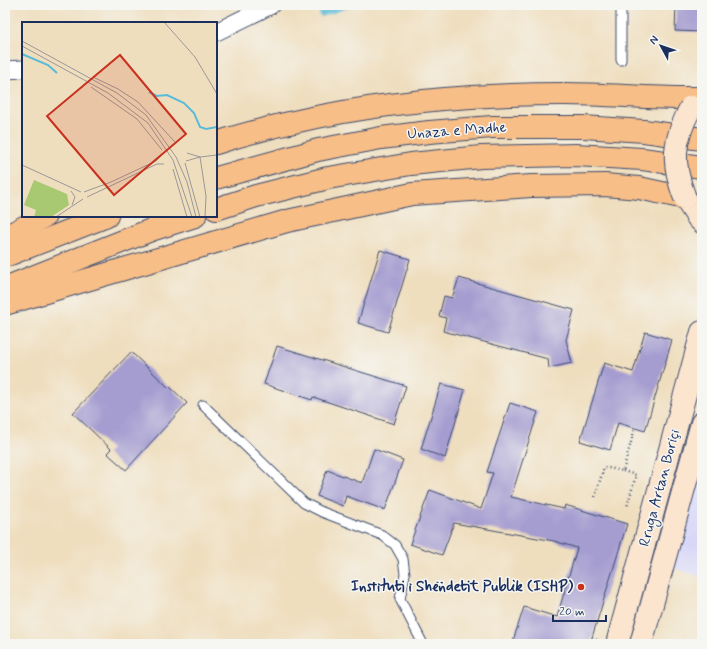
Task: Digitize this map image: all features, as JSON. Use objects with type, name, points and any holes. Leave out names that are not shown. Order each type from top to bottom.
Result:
[{"type":"highway","points":[[217,143],[245,134],[326,114],[390,104],[493,95],[565,94],[620,95],[662,99],[697,100]]},
{"type":"highway","name":"Unaza e Madhe","points":[[217,178],[318,150],[381,138],[492,127],[583,127],[644,131],[702,139]]},
{"type":"highway","points":[[217,209],[256,196],[328,178],[411,164],[481,157],[576,155],[642,159],[702,168]]},
{"type":"highway","points":[[5,304],[287,221],[412,194],[531,186],[605,185],[639,188],[685,198]]},
{"type":"highway","points":[[5,237],[43,217]]},
{"type":"highway","points":[[5,256],[104,217]]},
{"type":"highway","points":[[5,288],[151,230],[192,217]]},
{"type":"main road","points":[[697,100],[682,124],[677,144],[676,163],[679,182],[685,198],[702,222]]},
{"type":"main road","name":"Rruga Artan Boriçi","points":[[607,642],[702,332]]},
{"type":"main road","name":"Rruga Artan Boriçi","points":[[641,644],[702,423]]},
{"type":"street","points":[[217,32],[271,5]]},
{"type":"street","points":[[5,70],[22,69]]},
{"type":"lane","points":[[621,5],[621,60]]},
{"type":"lane","points":[[203,405],[304,503],[322,512],[382,535],[395,545],[403,559],[405,574],[400,599],[423,644]]},
{"type":"path","points":[[623,471],[635,428]]},
{"type":"path","points":[[595,497],[604,467],[636,475],[627,507]]},
{"type":"path","points":[[592,639],[607,642]]},
{"type":"shaded area","points":[[702,463],[702,577],[670,567]]},
{"type":"building","points":[[676,5],[702,5],[702,32],[675,31]]},
{"type":"building","points":[[380,250],[410,259],[388,332],[358,323]]},
{"type":"building","points":[[459,278],[574,310],[566,340],[572,363],[549,368],[548,359],[443,331],[446,318],[439,316],[444,296],[452,298]]},
{"type":"building","points":[[645,332],[672,340],[645,431],[618,423],[610,450],[580,441],[604,363],[633,372]]},
{"type":"building","points":[[277,346],[406,386],[394,424],[313,397],[312,400],[264,384]]},
{"type":"building","points":[[131,352],[187,403],[126,470],[107,453],[111,449],[73,413]]},
{"type":"building","points":[[441,384],[465,390],[445,458],[421,449]]},
{"type":"building","points":[[510,403],[538,412],[511,497],[564,509],[565,505],[627,524],[590,644],[512,644],[524,607],[557,617],[577,548],[554,541],[454,523],[442,555],[410,544],[430,490],[481,509],[493,473],[487,472]]},
{"type":"building","points":[[374,449],[403,460],[385,510],[346,496],[343,506],[317,496],[327,470],[362,483]]},
{"type":"waterway","points":[[322,14],[349,5]]},
{"type":"place","name":"Instituti i Shëndetit Publik (ISHP)","points":[[581,587]]}]
